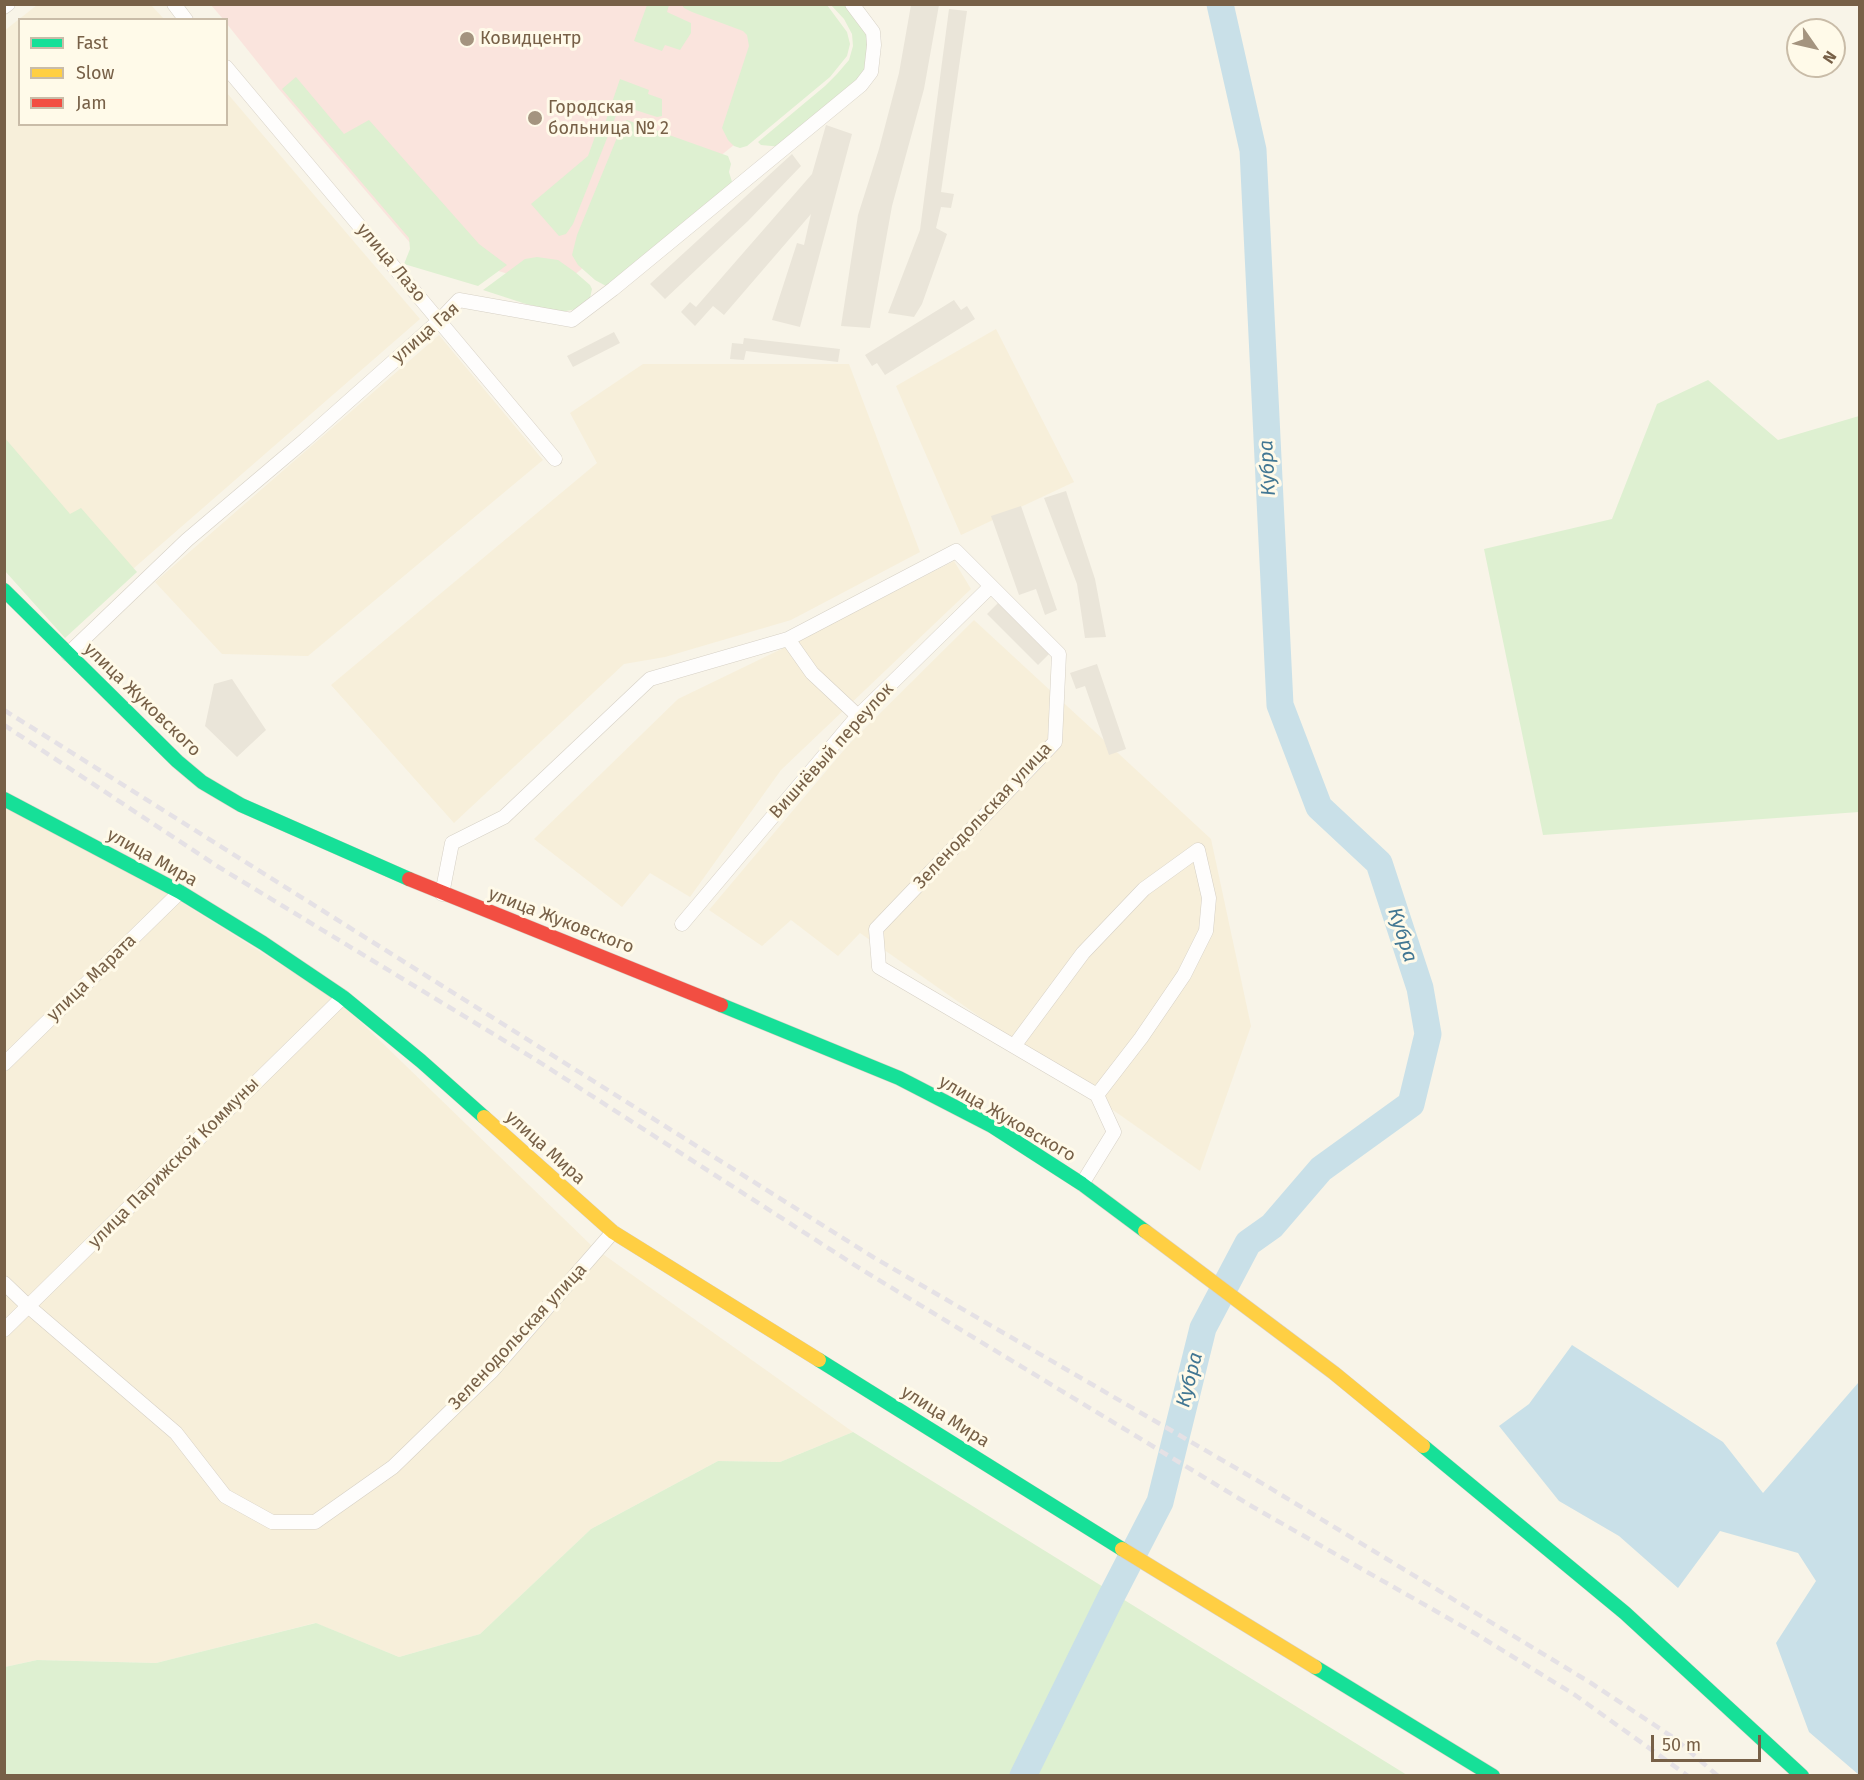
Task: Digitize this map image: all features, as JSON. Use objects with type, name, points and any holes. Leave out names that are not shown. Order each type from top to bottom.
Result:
[{"type":"main road","name":"улица Жуковского","points":[[4,590],[151,737],[202,782],[241,805],[442,894],[612,960],[899,1078],[992,1126],[1082,1184],[1334,1373],[1543,1544],[1625,1613],[1802,1776]]},
{"type":"main road","name":"улица Мира","points":[[4,799],[180,892],[263,943],[343,997],[422,1061],[613,1232],[1190,1591],[1493,1776]]},
{"type":"street","points":[[4,7],[8,4]]},
{"type":"street","points":[[174,4],[184,18]]},
{"type":"street","name":"улица Гая","points":[[68,654],[187,540],[305,440],[440,320],[459,300],[572,320],[861,85],[871,72],[873,32],[852,4]]},
{"type":"street","name":"улица Лазо","points":[[228,69],[555,459]]},
{"type":"street","name":"Зеленодольская улица","points":[[788,639],[956,551],[1059,654],[1055,742],[876,929],[879,967],[1014,1047]]},
{"type":"street","name":"Вишнёвый переулок","points":[[682,924],[858,716],[991,586]]},
{"type":"street","points":[[442,894],[452,843],[504,817],[650,679],[788,639],[812,673],[858,716]]},
{"type":"street","points":[[1082,1184],[1114,1132],[1097,1095],[1014,1047],[1085,950],[1144,889],[1198,850],[1209,898],[1206,931],[1184,975],[1141,1038],[1097,1095]]},
{"type":"street","name":"улица Марата","points":[[4,1064],[180,892]]},
{"type":"street","name":"улица Парижской Коммуны","points":[[4,1329],[343,997]]},
{"type":"street","name":"Зеленодольская улица","points":[[4,1283],[176,1434],[225,1496],[272,1522],[315,1522],[393,1467],[492,1371],[613,1232]]},
{"type":"shaded area","points":[[37,5],[151,5],[163,18],[20,18]]},
{"type":"shaded area","name":"Городская больница № 2","points":[[211,5],[804,5],[805,87],[557,289],[411,244],[278,88],[228,25],[228,18],[222,18]]},
{"type":"shaded area","points":[[911,5],[939,5],[924,89],[892,206],[870,328],[841,326],[858,215],[879,149],[899,73]]},
{"type":"shaded area","points":[[949,9],[967,11],[941,192],[954,194],[951,208],[941,207],[936,228],[947,234],[922,304],[914,317],[888,313],[920,230]]},
{"type":"shaded area","points":[[18,20],[18,126],[228,126],[228,94],[420,319],[103,595],[5,504],[4,31]]},
{"type":"shaded area","points":[[826,125],[852,134],[800,327],[772,320],[797,243],[804,245],[811,214],[724,315],[713,306],[695,326],[681,312],[690,302],[696,307],[812,174]]},
{"type":"shaded area","points":[[792,154],[801,166],[748,221],[665,299],[650,284]]},
{"type":"shaded area","points":[[954,300],[961,310],[967,306],[975,319],[885,375],[877,363],[872,366],[865,355]]},
{"type":"shaded area","points":[[996,329],[1074,482],[961,535],[896,386]]},
{"type":"shaded area","points":[[614,332],[620,343],[573,367],[567,356]]},
{"type":"shaded area","points":[[439,335],[543,460],[308,656],[222,654],[155,582]]},
{"type":"shaded area","points":[[744,338],[840,349],[838,362],[746,351],[744,360],[730,359],[732,343],[743,344]]},
{"type":"shaded area","points":[[643,364],[849,364],[920,552],[791,620],[665,657],[624,664],[454,823],[331,685],[597,463],[570,413]]},
{"type":"shaded area","points":[[1066,491],[1095,579],[1106,637],[1085,638],[1077,584],[1044,498]]},
{"type":"shaded area","points":[[1021,506],[1057,610],[1045,615],[1036,589],[1019,595],[991,516]]},
{"type":"shaded area","points":[[954,561],[971,589],[781,770],[690,897],[650,873],[622,907],[534,839],[678,699]]},
{"type":"shaded area","points":[[998,603],[1049,654],[1038,665],[987,614]]},
{"type":"shaded area","points":[[974,620],[1211,839],[1251,1026],[1200,1171],[860,933],[838,956],[791,920],[762,946],[709,910],[849,744]]},
{"type":"shaded area","points":[[1097,664],[1126,749],[1109,755],[1085,686],[1076,689],[1070,673]]},
{"type":"shaded area","points":[[232,679],[266,730],[237,757],[205,726],[214,684]]},
{"type":"shaded area","points":[[4,805],[173,897],[339,1001],[593,1247],[853,1432],[780,1462],[718,1461],[591,1529],[480,1634],[399,1657],[315,1623],[156,1663],[37,1660],[5,1667]]},
{"type":"green space","points":[[647,5],[669,5],[667,12],[691,23],[691,33],[680,50],[665,45],[662,51],[634,41]]},
{"type":"green space","points":[[682,5],[827,5],[847,32],[850,44],[847,56],[830,77],[747,146],[740,148],[728,140],[722,128],[749,46],[747,35],[743,31],[692,12]]},
{"type":"green space","points":[[831,5],[849,5],[869,31],[865,74],[782,147],[761,145],[758,142],[825,86],[849,60],[853,46],[852,34],[844,19]]},
{"type":"green space","points":[[296,77],[344,134],[369,120],[479,244],[507,265],[478,286],[404,264],[410,249],[409,238],[282,89]]},
{"type":"green space","points":[[620,79],[649,90],[648,94],[662,99],[662,116],[657,117],[629,108],[619,108],[573,224],[566,234],[559,236],[531,204],[588,156],[597,131],[602,132]]},
{"type":"green space","points":[[627,120],[728,156],[733,185],[606,286],[595,280],[578,265],[572,255],[577,235],[623,123]]},
{"type":"green space","points":[[537,257],[558,260],[575,272],[590,285],[592,289],[590,298],[577,309],[560,312],[483,290],[525,259]]},
{"type":"green space","points":[[1708,380],[1778,440],[1859,416],[1859,812],[1543,835],[1484,549],[1612,519],[1657,404]]},
{"type":"green space","points":[[4,437],[70,514],[81,508],[137,572],[65,638],[5,571]]},
{"type":"green space","points":[[853,1432],[1407,1775],[5,1775],[5,1667],[37,1660],[156,1663],[316,1623],[399,1657],[480,1634],[591,1529],[718,1461],[780,1462]]},
{"type":"water","points":[[1572,1345],[1723,1442],[1763,1493],[1858,1383],[1859,1775],[1809,1732],[1776,1643],[1816,1581],[1798,1553],[1720,1531],[1678,1588],[1619,1536],[1559,1501],[1499,1426],[1529,1404]]},
{"type":"waterway","name":"Кубра","points":[[1023,1776],[1160,1502],[1203,1328],[1248,1243],[1272,1226],[1321,1169],[1411,1104],[1428,1034],[1420,988],[1379,863],[1319,807],[1280,705],[1253,150],[1220,4]]},
{"type":"railway","points":[[4,710],[873,1257],[1265,1485],[1591,1683],[1674,1738],[1718,1776]]},
{"type":"railway","points":[[4,725],[217,866],[533,1058],[864,1271],[1253,1507],[1476,1634],[1575,1695],[1688,1776]]},
{"type":"traffic: fast","points":[[4,590],[177,761],[202,782],[241,805],[409,879]]},
{"type":"traffic: fast","points":[[4,799],[180,892],[263,943],[343,997],[421,1061],[484,1117]]},
{"type":"traffic: fast","points":[[721,1005],[899,1078],[992,1126],[1082,1184],[1145,1231]]},
{"type":"traffic: fast","points":[[819,1360],[1122,1549]]},
{"type":"traffic: fast","points":[[1423,1446],[1625,1613],[1802,1776]]},
{"type":"traffic: fast","points":[[1315,1667],[1493,1776]]},
{"type":"traffic: slow","points":[[484,1117],[613,1232],[819,1360]]},
{"type":"traffic: slow","points":[[1145,1231],[1334,1373],[1423,1446]]},
{"type":"traffic: slow","points":[[1122,1549],[1315,1667]]},
{"type":"traffic: jam","points":[[409,879],[721,1005]]},
{"type":"place","name":"Ковидцентр","points":[[467,39]]},
{"type":"place","name":"Городская больница № 2","points":[[535,118]]}]
